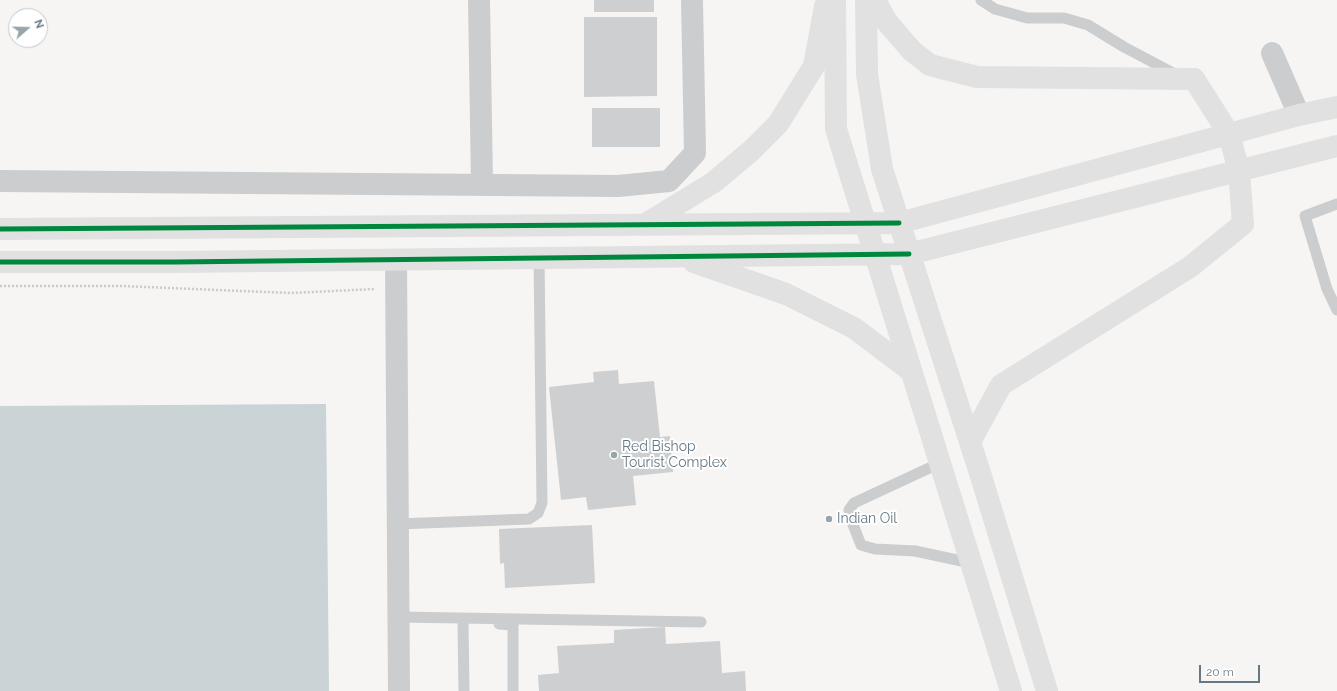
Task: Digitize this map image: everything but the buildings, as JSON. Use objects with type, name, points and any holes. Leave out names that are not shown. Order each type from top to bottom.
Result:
[{"type":"street","points":[[479,0],[482,184]]},
{"type":"street","points":[[0,181],[618,186],[670,181],[695,153],[692,0]]},
{"type":"street","points":[[644,225],[714,182],[752,150],[778,124],[814,66],[826,0]]},
{"type":"street","points":[[835,0],[836,129],[1011,691]]},
{"type":"street","points":[[866,0],[867,74],[882,169],[970,442],[1047,691]]},
{"type":"street","points":[[875,0],[887,22],[912,51],[930,65],[978,77],[1194,79],[1229,134],[1239,171],[1243,224],[1190,266],[1001,385],[970,442]]},
{"type":"street","points":[[1272,53],[1299,115]]},
{"type":"street","points":[[0,229],[899,223],[1299,115],[1337,107]]},
{"type":"street","points":[[0,262],[396,260],[909,254],[1337,146]]},
{"type":"street","points":[[680,257],[793,298],[854,328],[911,371]]},
{"type":"street","points":[[396,260],[399,691]]},
{"type":"lane","points":[[981,0],[995,8],[1027,18],[1064,18],[1088,25],[1124,47],[1183,79]]},
{"type":"lane","points":[[1337,204],[1306,216],[1326,289],[1337,310]]},
{"type":"lane","points":[[398,524],[529,518],[538,513],[542,503],[539,258]]},
{"type":"lane","points":[[940,463],[854,503],[849,510],[852,522],[861,545],[874,549],[915,551],[971,563]]},
{"type":"lane","points":[[399,620],[701,622]]},
{"type":"lane","points":[[399,620],[512,625],[513,691]]},
{"type":"lane","points":[[463,624],[464,691]]},
{"type":"path","points":[[0,286],[122,286],[292,293],[378,288]]},
{"type":"shaded area","points":[[326,404],[329,691],[0,691],[0,406]]},
{"type":"cycle path","points":[[0,229],[899,223]]},
{"type":"cycle path","points":[[0,262],[175,262],[909,254]]},
{"type":"place","name":"Red Bishop Tourist Complex","points":[[614,455]]},
{"type":"place","name":"Indian Oil","points":[[829,519]]}]
